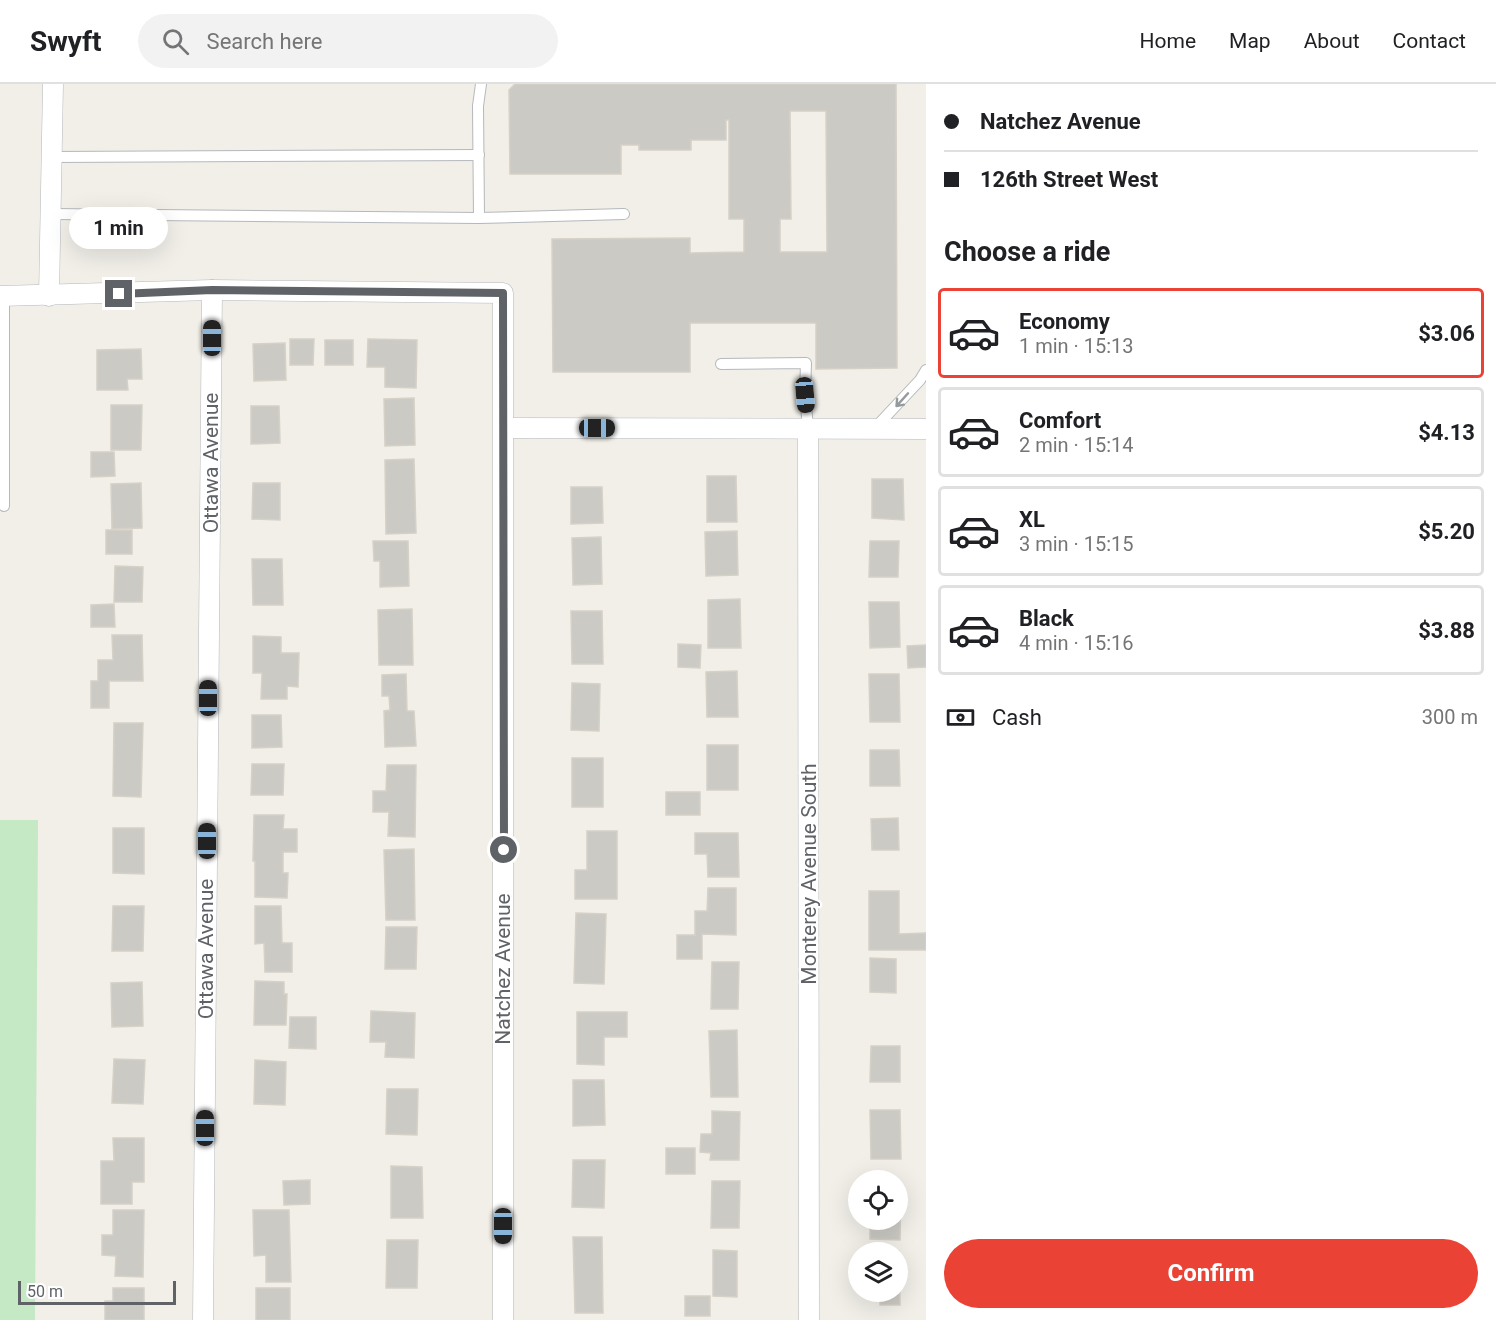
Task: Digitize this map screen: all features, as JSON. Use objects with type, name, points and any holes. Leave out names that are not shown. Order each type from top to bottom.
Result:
[{"type":"street","points":[[49,296],[53,84]]},
{"type":"street","points":[[2,296],[212,290]]},
{"type":"street","name":"Natchez Avenue","points":[[212,290],[503,293],[503,1320]]},
{"type":"street","name":"Ottawa Avenue","points":[[203,1320],[212,290]]},
{"type":"street","points":[[504,428],[926,429]]},
{"type":"street","name":"Monterey Avenue South","points":[[808,428],[809,1320]]},
{"type":"lane","points":[[479,218],[478,106],[481,84]]},
{"type":"lane","points":[[52,157],[479,155]]},
{"type":"lane","points":[[51,214],[479,218],[624,214]]},
{"type":"lane","points":[[2,296],[4,506]]},
{"type":"lane","points":[[721,364],[806,363],[805,395],[808,428]]},
{"type":"lane","points":[[875,428],[920,380],[926,370]]},
{"type":"green space","points":[[0,820],[38,820],[35,1320],[0,1320]]},
{"type":"building","points":[[515,84],[896,84],[897,368],[816,369],[816,323],[690,323],[690,372],[553,372],[552,239],[690,238],[690,253],[744,252],[744,219],[729,219],[729,120],[726,120],[726,140],[691,140],[691,150],[639,150],[639,145],[621,145],[621,174],[510,174],[509,90]],"holes":[[[790,111],[826,111],[827,252],[780,252],[780,219],[791,219]]]},
{"type":"building","points":[[290,339],[314,339],[313,365],[290,365]]},
{"type":"building","points":[[368,339],[417,340],[416,388],[385,387],[385,367],[367,367]]},
{"type":"building","points":[[325,340],[353,340],[353,365],[325,365]]},
{"type":"building","points":[[285,343],[286,380],[254,381],[253,344]]},
{"type":"building","points":[[141,349],[142,379],[127,379],[128,390],[97,390],[97,350]]},
{"type":"building","points":[[414,398],[415,445],[385,446],[384,399]]},
{"type":"building","points":[[111,405],[142,405],[141,450],[111,450]]},
{"type":"building","points":[[251,406],[279,406],[280,443],[251,444]]},
{"type":"building","points":[[91,452],[114,452],[115,476],[91,477]]},
{"type":"building","points":[[414,459],[416,533],[386,534],[385,460]]},
{"type":"building","points":[[707,476],[736,476],[737,522],[707,522]]},
{"type":"building","points":[[872,479],[903,479],[904,520],[872,518]]},
{"type":"building","points":[[141,483],[142,528],[112,529],[111,484]]},
{"type":"building","points":[[253,483],[280,483],[280,520],[252,519]]},
{"type":"building","points":[[571,487],[602,487],[603,523],[571,524]]},
{"type":"building","points":[[106,530],[132,530],[132,554],[106,554]]},
{"type":"building","points":[[737,531],[738,575],[706,576],[705,532]]},
{"type":"building","points":[[601,537],[602,584],[573,585],[572,538]]},
{"type":"building","points":[[373,541],[408,541],[409,586],[380,587],[380,561],[374,561]]},
{"type":"building","points":[[870,541],[899,541],[898,577],[869,577]]},
{"type":"building","points":[[252,559],[282,559],[283,605],[253,605]]},
{"type":"building","points":[[115,566],[143,567],[142,602],[114,602]]},
{"type":"building","points":[[740,599],[741,648],[708,648],[708,600]]},
{"type":"building","points":[[869,602],[899,602],[900,647],[870,648]]},
{"type":"building","points":[[114,604],[115,627],[91,627],[91,605]]},
{"type":"building","points":[[412,609],[413,665],[379,665],[378,610]]},
{"type":"building","points":[[571,611],[602,611],[603,664],[572,664]]},
{"type":"building","points":[[112,635],[142,635],[143,681],[109,681],[109,708],[91,708],[91,681],[98,681],[98,660],[113,660]]},
{"type":"building","points":[[253,636],[281,637],[281,653],[299,653],[298,687],[287,686],[287,699],[261,699],[262,673],[253,673]]},
{"type":"building","points":[[678,644],[701,645],[700,668],[678,667]]},
{"type":"building","points":[[926,645],[926,667],[908,668],[907,646]]},
{"type":"building","points":[[737,671],[738,717],[707,717],[706,672]]},
{"type":"building","points":[[406,674],[407,711],[414,711],[416,746],[385,747],[384,711],[390,710],[389,696],[382,696],[382,675]]},
{"type":"building","points":[[869,674],[899,674],[900,722],[870,722]]},
{"type":"building","points":[[572,683],[600,684],[599,731],[571,730]]},
{"type":"building","points":[[252,715],[281,715],[282,747],[252,748]]},
{"type":"building","points":[[114,723],[143,723],[141,797],[113,796]]},
{"type":"building","points":[[707,745],[738,745],[738,790],[707,790]]},
{"type":"building","points":[[870,750],[899,750],[900,786],[870,786]]},
{"type":"building","points":[[572,758],[603,758],[603,807],[572,807]]},
{"type":"building","points":[[252,764],[284,764],[283,795],[251,795]]},
{"type":"building","points":[[387,765],[416,765],[415,837],[388,836],[389,812],[373,812],[373,791],[386,791]]},
{"type":"building","points":[[666,792],[700,792],[700,815],[666,815]]},
{"type":"building","points":[[254,815],[284,815],[283,829],[297,829],[297,852],[283,852],[283,873],[288,873],[287,898],[255,897]]},
{"type":"building","points":[[898,818],[899,850],[872,850],[871,819]]},
{"type":"building","points":[[113,828],[144,828],[144,874],[113,873]]},
{"type":"building","points":[[587,831],[617,831],[617,899],[575,899],[575,870],[587,870]]},
{"type":"building","points":[[695,833],[738,833],[739,877],[708,877],[707,854],[695,854]]},
{"type":"building","points":[[414,849],[415,920],[386,920],[384,850]]},
{"type":"building","points":[[708,888],[736,888],[736,935],[702,934],[702,959],[677,959],[677,935],[695,935],[695,911],[707,911]]},
{"type":"building","points":[[869,891],[899,891],[899,934],[926,933],[926,950],[869,950]]},
{"type":"building","points":[[113,906],[144,906],[143,951],[112,951]]},
{"type":"building","points":[[255,906],[281,906],[282,943],[292,943],[292,972],[265,972],[264,943],[255,944]]},
{"type":"building","points":[[576,913],[606,914],[604,984],[574,983]]},
{"type":"building","points":[[386,927],[417,927],[416,969],[385,969]]},
{"type":"building","points":[[870,958],[896,959],[896,993],[870,992]]},
{"type":"building","points":[[712,962],[739,962],[738,1009],[711,1009]]},
{"type":"building","points":[[255,981],[284,982],[284,994],[287,994],[286,1025],[254,1025]]},
{"type":"building","points":[[142,982],[143,1026],[112,1027],[111,983]]},
{"type":"building","points":[[371,1011],[415,1013],[414,1058],[385,1057],[386,1042],[370,1042]]},
{"type":"building","points":[[577,1012],[627,1012],[627,1037],[604,1037],[604,1065],[577,1064]]},
{"type":"building","points":[[290,1017],[316,1017],[316,1049],[289,1048]]},
{"type":"building","points":[[737,1030],[738,1097],[711,1097],[709,1031]]},
{"type":"building","points":[[871,1046],[900,1046],[900,1082],[870,1082]]},
{"type":"building","points":[[114,1059],[145,1060],[143,1104],[112,1103]]},
{"type":"building","points":[[255,1060],[286,1062],[285,1105],[254,1104]]},
{"type":"building","points":[[573,1080],[604,1080],[605,1125],[573,1126]]},
{"type":"building","points":[[387,1089],[418,1089],[417,1135],[386,1134]]},
{"type":"building","points":[[870,1110],[900,1110],[901,1159],[871,1159]]},
{"type":"building","points":[[712,1111],[740,1112],[739,1160],[710,1160],[711,1153],[700,1152],[701,1134],[712,1134]]},
{"type":"building","points":[[113,1138],[144,1138],[144,1182],[132,1182],[132,1204],[101,1204],[101,1161],[114,1161]]},
{"type":"building","points":[[666,1148],[695,1148],[695,1174],[666,1174]]},
{"type":"building","points":[[573,1160],[605,1160],[604,1208],[572,1207]]},
{"type":"building","points":[[391,1166],[422,1167],[423,1218],[391,1218]]},
{"type":"building","points":[[310,1180],[310,1204],[284,1205],[283,1181]]},
{"type":"building","points":[[712,1181],[740,1181],[739,1228],[711,1228]]},
{"type":"building","points":[[113,1210],[144,1210],[143,1277],[115,1276],[116,1256],[102,1255],[102,1235],[113,1235]]},
{"type":"building","points":[[253,1210],[289,1210],[291,1282],[266,1282],[266,1255],[254,1256]]},
{"type":"building","points":[[870,1230],[900,1230],[900,1240],[870,1239]]},
{"type":"building","points":[[573,1237],[602,1237],[603,1313],[575,1313]]},
{"type":"building","points":[[387,1240],[418,1240],[417,1288],[386,1288]]},
{"type":"building","points":[[713,1250],[737,1251],[737,1297],[713,1296]]},
{"type":"building","points":[[113,1288],[144,1288],[144,1320],[105,1320],[105,1301],[113,1301]]},
{"type":"building","points":[[256,1288],[290,1288],[290,1320],[256,1320]]},
{"type":"building","points":[[685,1296],[710,1296],[710,1316],[685,1316]]},
{"type":"building","points":[[880,1302],[900,1302],[900,1305],[880,1305]]},
{"type":"route","points":[[119,294],[212,290],[503,293],[504,850]]}]
